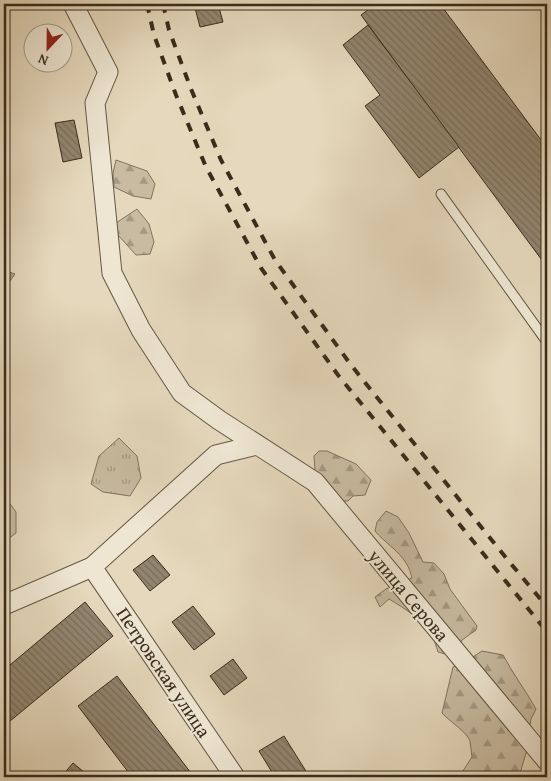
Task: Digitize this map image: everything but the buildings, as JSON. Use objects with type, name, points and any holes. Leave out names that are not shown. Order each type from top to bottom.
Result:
[{"type":"street","name":"улица Серова","points":[[72,4],[108,72],[96,103],[112,273],[141,330],[182,393],[219,420],[315,482],[547,761]]},
{"type":"street","points":[[4,605],[92,567],[216,455],[257,445]]},
{"type":"street","name":"Петровская улица","points":[[92,567],[235,777]]},
{"type":"lane","points":[[441,194],[547,342]]},
{"type":"green space","points":[[116,160],[147,171],[155,184],[151,199],[133,196],[114,187],[113,173]]},
{"type":"green space","points":[[137,209],[149,224],[154,242],[150,254],[136,255],[118,235],[116,223]]},
{"type":"green space","points":[[119,438],[137,456],[141,478],[130,496],[103,492],[91,484],[99,456]]},
{"type":"green space","points":[[319,451],[327,451],[356,464],[371,480],[365,495],[353,496],[348,501],[338,501],[333,489],[321,480],[315,470],[314,456]]},
{"type":"green space","points":[[4,503],[10,504],[16,512],[16,533],[4,542]]},
{"type":"green space","points":[[386,511],[398,517],[409,533],[423,562],[434,563],[444,574],[450,589],[477,626],[476,630],[462,640],[452,656],[438,652],[431,633],[411,614],[389,599],[380,607],[375,597],[386,589],[412,578],[403,558],[375,531],[377,522]]},
{"type":"green space","points":[[482,651],[503,655],[536,709],[531,719],[528,737],[539,742],[547,740],[547,765],[527,750],[521,770],[516,777],[449,777],[461,774],[472,757],[468,737],[442,713],[453,667]]},
{"type":"water","points":[[4,270],[15,274],[7,285],[4,284]]},
{"type":"railway","points":[[147,4],[154,35],[176,95],[206,167],[261,268],[338,375],[547,632]]},
{"type":"railway","points":[[163,4],[169,30],[221,160],[275,260],[351,365],[547,607]]}]
